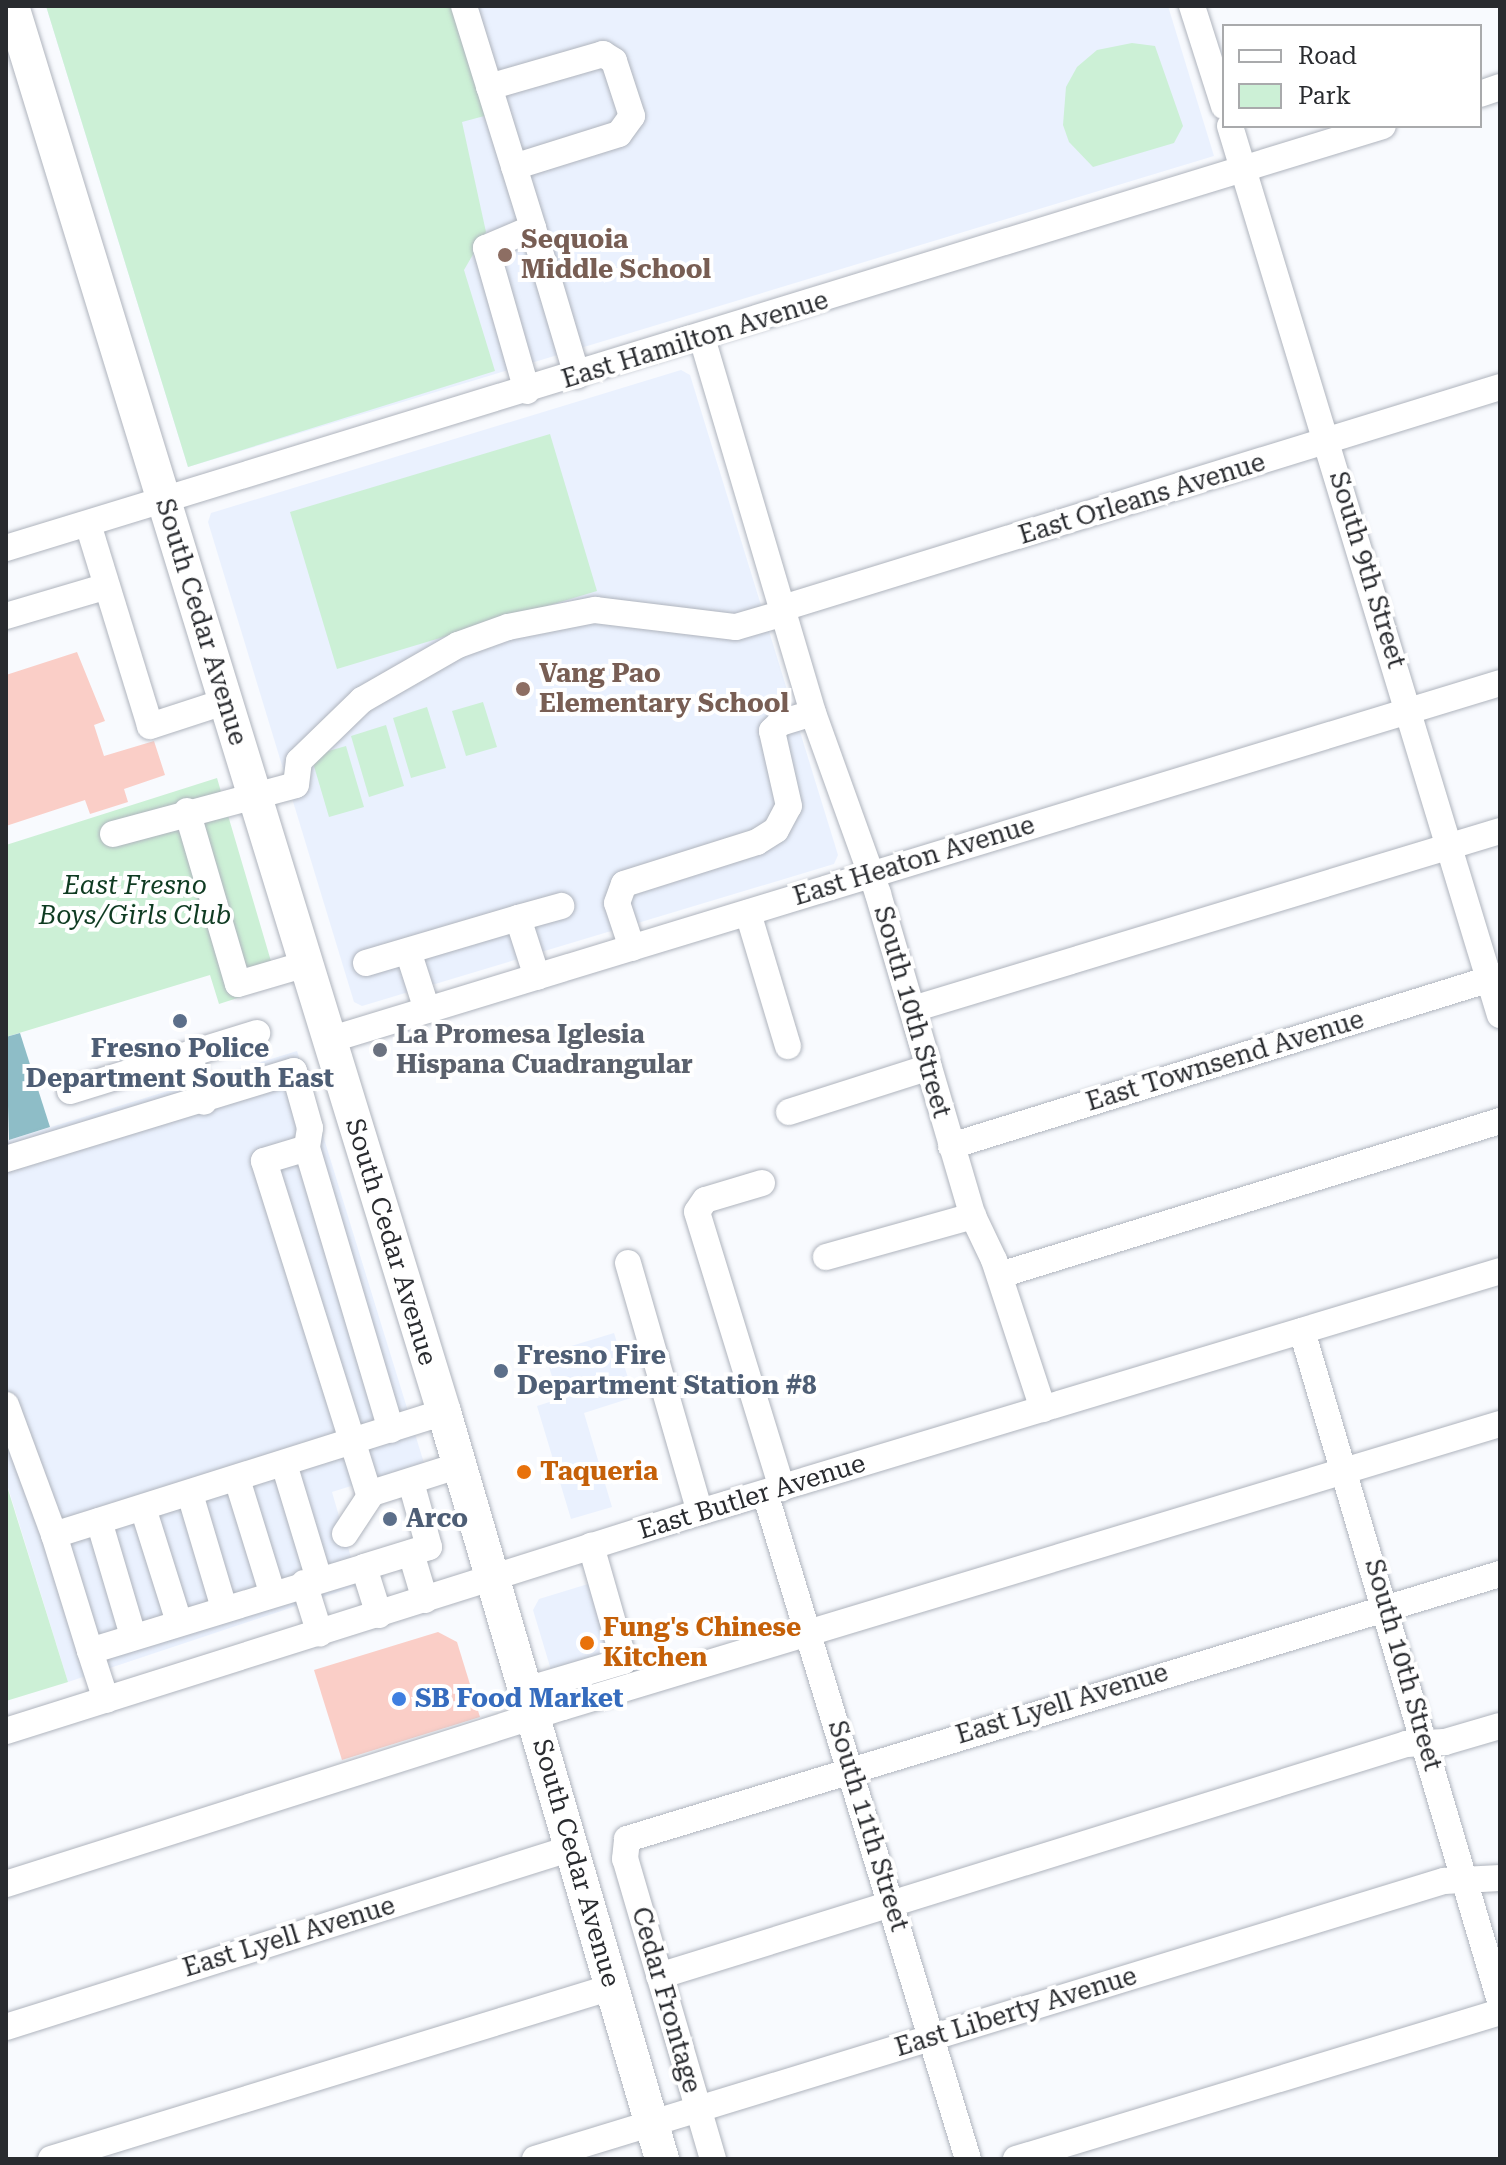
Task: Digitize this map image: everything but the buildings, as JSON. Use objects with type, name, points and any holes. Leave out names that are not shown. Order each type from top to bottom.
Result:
[{"type":"main road","name":"South Cedar Avenue","points":[[12,6],[444,1412],[662,2159]]},
{"type":"street","points":[[464,6],[577,376]]},
{"type":"street","points":[[1192,6],[1222,100]]},
{"type":"street","points":[[489,87],[603,54],[614,61],[632,116],[619,134],[514,167]]},
{"type":"street","name":"South 9th Street","points":[[1231,128],[1450,846],[1495,977],[1500,1015]]},
{"type":"street","name":"East Hamilton Avenue","points":[[6,548],[1245,172],[1377,128]]},
{"type":"street","points":[[527,391],[486,248],[533,228]]},
{"type":"street","name":"South 10th Street","points":[[702,338],[813,713],[870,874],[913,1009],[927,1068],[973,1216],[1000,1275],[1043,1409]]},
{"type":"street","name":"East Orleans Avenue","points":[[254,799],[296,785],[299,761],[362,700],[458,645],[508,627],[595,610],[736,627],[1500,387]]},
{"type":"street","points":[[88,524],[150,726],[224,702]]},
{"type":"street","points":[[6,616],[107,586]]},
{"type":"street","name":"East Heaton Avenue","points":[[329,1040],[1500,683]]},
{"type":"street","points":[[632,948],[617,903],[624,884],[757,842],[776,830],[789,806],[772,731],[780,723],[813,713]]},
{"type":"street","points":[[113,834],[187,811],[254,799]]},
{"type":"street","points":[[187,811],[238,984],[306,964]]},
{"type":"street","points":[[913,1009],[1500,831]]},
{"type":"street","points":[[366,963],[561,906]]},
{"type":"street","points":[[748,913],[788,1046]]},
{"type":"street","points":[[518,918],[537,977]]},
{"type":"street","points":[[408,951],[427,1010]]},
{"type":"street","name":"East Townsend Avenue","points":[[951,1146],[1495,977]]},
{"type":"street","points":[[70,1091],[257,1033]]},
{"type":"street","points":[[189,1055],[204,1102]]},
{"type":"street","points":[[789,1112],[927,1068]]},
{"type":"street","points":[[6,1159],[204,1102],[294,1071],[308,1138],[391,1430]]},
{"type":"street","points":[[345,1534],[364,1512],[369,1495],[264,1161],[352,1115]]},
{"type":"street","points":[[1000,1275],[1500,1121]]},
{"type":"street","name":"South 11th Street","points":[[762,1183],[705,1200],[697,1212],[774,1491],[809,1632],[968,2159]]},
{"type":"street","points":[[826,1257],[973,1216]]},
{"type":"street","points":[[628,1263],[700,1512]]},
{"type":"street","name":"East Butler Avenue","points":[[6,1731],[700,1512],[1500,1271]]},
{"type":"street","name":"South 10th Street","points":[[1302,1331],[1345,1467],[1500,2001]]},
{"type":"street","points":[[6,1405],[54,1535],[106,1700]]},
{"type":"street","points":[[54,1535],[444,1412]]},
{"type":"street","points":[[6,1884],[530,1704],[809,1632],[1345,1467],[1500,1424]]},
{"type":"street","points":[[284,1464],[312,1581],[320,1634]]},
{"type":"street","points":[[369,1495],[460,1465]]},
{"type":"street","points":[[237,1479],[272,1592]]},
{"type":"street","points":[[90,1651],[272,1592],[429,1547],[411,1482]]},
{"type":"street","points":[[190,1494],[224,1608]]},
{"type":"street","points":[[143,1508],[179,1622]]},
{"type":"street","points":[[99,1521],[133,1636]]},
{"type":"street","points":[[530,1704],[624,1661],[591,1546]]},
{"type":"street","points":[[411,1553],[425,1600]]},
{"type":"street","points":[[364,1567],[379,1615]]},
{"type":"street","name":"East Lyell Avenue","points":[[627,1839],[851,1768],[1500,1574]]},
{"type":"street","points":[[659,1976],[1425,1743],[1445,1742],[1500,1726]]},
{"type":"street","name":"Cedar Frontage","points":[[627,1839],[625,1859],[713,2159]]},
{"type":"street","name":"East Lyell Avenue","points":[[6,2027],[572,1848]]},
{"type":"street","name":"East Liberty Avenue","points":[[535,2159],[1444,1881],[1500,1878]]},
{"type":"street","points":[[51,2159],[612,1987]]},
{"type":"street","points":[[1016,2159],[1500,2012]]},
{"type":"shaded area","name":"Sequoia Middle School","points":[[46,6],[1168,6],[1214,156],[188,467]]},
{"type":"shaded area","name":"Vang Pao Elementary School","points":[[681,370],[690,375],[838,855],[834,864],[362,1006],[354,1002],[208,522],[211,513]]},
{"type":"shaded area","points":[[297,1051],[424,1463],[332,1492],[359,1585],[68,1682],[6,1481],[6,1141]]},
{"type":"shaded area","points":[[614,1333],[634,1397],[584,1413],[612,1507],[571,1519],[537,1406],[559,1399],[545,1354]]},
{"type":"shaded area","name":"Fung's Chinese Kitchen","points":[[611,1577],[642,1676],[560,1700],[533,1610],[539,1599]]},
{"type":"green space","points":[[46,6],[454,6],[488,115],[462,122],[486,232],[464,270],[495,371],[188,467]]},
{"type":"green space","points":[[1132,43],[1155,46],[1183,126],[1174,143],[1093,167],[1069,142],[1063,125],[1066,87],[1077,67],[1097,50]]},
{"type":"green space","points":[[550,434],[597,591],[337,669],[290,512]]},
{"type":"green space","points":[[483,702],[497,747],[466,756],[452,711]]},
{"type":"green space","points":[[427,707],[446,768],[411,778],[393,718]]},
{"type":"green space","points":[[386,725],[404,786],[369,797],[351,736]]},
{"type":"green space","points":[[346,746],[364,807],[329,817],[311,756]]},
{"type":"green space","name":"East Fresno Boys/Girls Club","points":[[217,778],[278,985],[219,1004],[210,975],[6,1037],[6,845]]},
{"type":"green space","points":[[6,1483],[68,1682],[6,1701]]},
{"type":"water","points":[[20,1033],[50,1127],[9,1140],[6,1037]]},
{"type":"place","name":"Sequoia Middle School","points":[[505,255]]},
{"type":"place","name":"Vang Pao Elementary School","points":[[523,689]]},
{"type":"place","name":"Fresno Police Department South East","points":[[180,1021]]},
{"type":"place","name":"La Promesa Iglesia Hispana Cuadrangular","points":[[380,1050]]},
{"type":"place","name":"Fresno Fire Department Station #8","points":[[501,1371]]},
{"type":"place","name":"Taqueria","points":[[524,1472]]},
{"type":"place","name":"Arco","points":[[390,1519]]},
{"type":"place","name":"Fung's Chinese Kitchen","points":[[587,1643]]},
{"type":"place","name":"SB Food Market","points":[[399,1699]]}]
